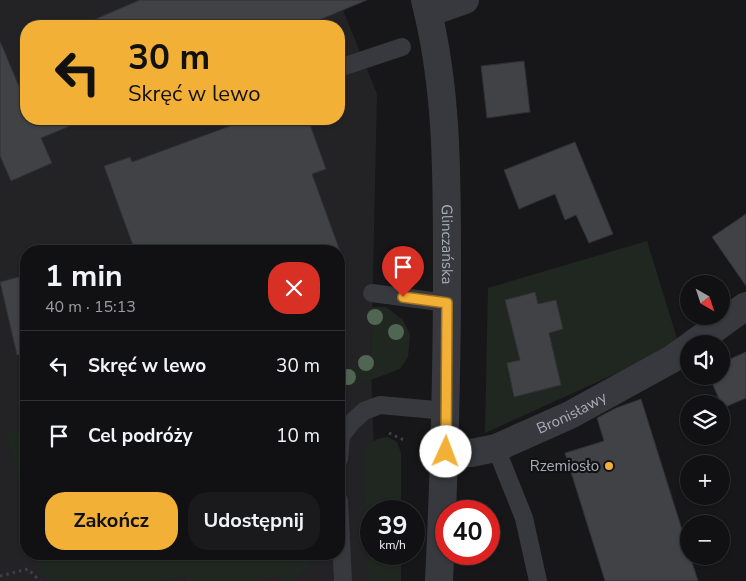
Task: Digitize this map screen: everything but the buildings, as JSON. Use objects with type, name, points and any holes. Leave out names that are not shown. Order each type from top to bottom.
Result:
[{"type":"street","points":[[426,6],[465,0]]},
{"type":"street","name":"Glinczańska","points":[[426,6],[444,113],[447,190],[447,411],[439,581]]},
{"type":"street","points":[[706,335],[746,306]]},
{"type":"street","name":"Bronisławy","points":[[446,452],[472,453],[496,448],[570,414],[680,353]]},
{"type":"lane","points":[[345,66],[402,47]]},
{"type":"lane","points":[[372,294],[447,303]]},
{"type":"lane","points":[[345,431],[364,411],[380,405],[447,411]]},
{"type":"lane","points":[[496,448],[524,518],[538,581]]},
{"type":"lane","points":[[342,560],[343,581]]},
{"type":"path","points":[[0,576],[28,569],[40,581]]},
{"type":"shaded area","points":[[0,0],[339,0],[377,94],[371,368],[376,500],[360,500],[360,565],[374,565],[379,581],[0,581]]},
{"type":"shaded area","points":[[647,241],[679,345],[485,433],[488,288]]},
{"type":"shaded area","points":[[372,307],[386,307],[403,320],[410,334],[408,357],[400,369],[345,390],[345,370],[371,368]]},
{"type":"shaded area","points":[[20,430],[20,489],[7,433]]},
{"type":"shaded area","points":[[388,437],[397,442],[401,453],[401,500],[366,500],[364,453],[374,441]]},
{"type":"shaded area","points":[[37,560],[314,560],[294,581],[279,581],[278,576],[257,581],[186,581],[185,576],[164,581],[49,581],[48,575],[41,577]]},
{"type":"shaded area","points":[[368,565],[401,565],[401,581],[369,581]]},
{"type":"place","name":"Rzemiosło","points":[[609,466]]},
{"type":"route","points":[[403,297],[447,303],[446,452]]}]
